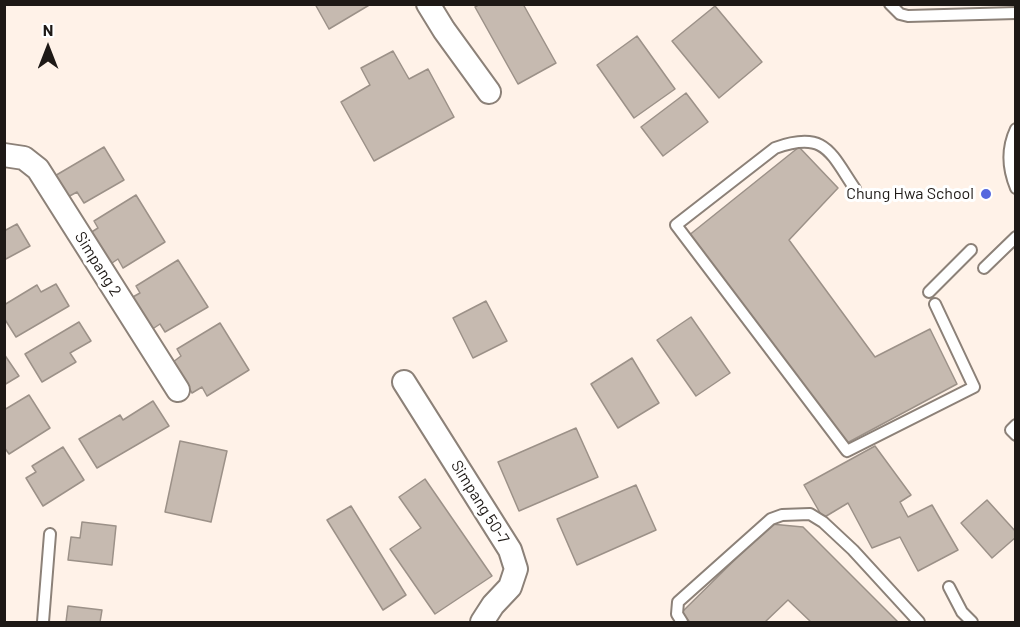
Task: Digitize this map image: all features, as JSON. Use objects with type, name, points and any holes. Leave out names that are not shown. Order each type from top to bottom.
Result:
[{"type":"street","points":[[428,4],[489,92]]},
{"type":"street","name":"Simpang 2","points":[[4,154],[24,158],[38,169],[178,390]]},
{"type":"street","name":"Simpang 50-7","points":[[404,382],[510,550],[516,568],[510,587],[493,605],[482,622]]},
{"type":"lane","points":[[890,4],[900,14],[908,16],[1016,13]]},
{"type":"lane","points":[[1016,129],[1009,158],[1012,179],[1016,188]]},
{"type":"lane","points":[[855,189],[827,148],[813,142],[794,141],[776,148],[676,225],[847,451],[974,387],[935,304]]},
{"type":"lane","points":[[984,268],[1016,237]]},
{"type":"lane","points":[[929,292],[971,250]]},
{"type":"lane","points":[[1016,425],[1011,430],[1016,435]]},
{"type":"lane","points":[[681,622],[677,614],[678,602],[771,519],[782,515],[810,514],[823,522],[853,550],[920,622]]},
{"type":"lane","points":[[43,622],[50,534]]},
{"type":"lane","points":[[949,587],[962,612],[972,622]]},
{"type":"building","points":[[315,4],[371,4],[329,29]]},
{"type":"building","points":[[480,4],[523,4],[556,63],[518,84],[475,7]]},
{"type":"building","points":[[715,6],[762,62],[719,98],[672,41]]},
{"type":"building","points":[[637,36],[675,89],[634,118],[597,65]]},
{"type":"building","points":[[393,51],[409,79],[428,69],[454,117],[374,161],[341,102],[370,85],[361,68]]},
{"type":"building","points":[[686,93],[708,122],[663,156],[641,127]]},
{"type":"building","points":[[104,147],[124,180],[84,203],[77,192],[66,198],[53,177]]},
{"type":"building","points":[[799,147],[838,188],[789,240],[875,357],[930,329],[957,384],[847,443],[688,236]]},
{"type":"building","points":[[136,195],[165,242],[123,268],[118,259],[109,265],[90,233],[98,228],[94,221]]},
{"type":"building","points":[[17,224],[30,246],[4,260],[4,231]]},
{"type":"building","points":[[178,260],[208,307],[165,332],[160,324],[151,330],[131,298],[140,293],[136,286]]},
{"type":"building","points":[[56,284],[69,306],[16,337],[4,318],[4,305],[37,285],[41,292]]},
{"type":"building","points":[[486,301],[507,341],[473,358],[453,318]]},
{"type":"building","points":[[691,317],[730,373],[696,396],[657,340]]},
{"type":"building","points":[[79,322],[91,341],[70,353],[76,362],[42,382],[25,354]]},
{"type":"building","points":[[220,323],[249,370],[207,396],[202,387],[192,393],[173,362],[181,356],[177,349]]},
{"type":"building","points":[[4,354],[19,376],[4,385]]},
{"type":"building","points":[[632,358],[659,403],[618,428],[591,384]]},
{"type":"building","points":[[29,395],[50,428],[9,454],[4,447],[4,410]]},
{"type":"building","points":[[153,401],[169,426],[97,468],[79,439],[120,415],[123,420]]},
{"type":"building","points":[[576,428],[598,477],[519,511],[498,462]]},
{"type":"building","points":[[180,441],[227,451],[211,522],[165,512]]},
{"type":"building","points":[[875,446],[911,495],[900,502],[908,517],[932,505],[958,550],[918,571],[900,537],[872,548],[848,503],[823,518],[804,485]]},
{"type":"building","points":[[63,447],[84,480],[43,506],[26,478],[36,472],[32,466]]},
{"type":"building","points":[[425,479],[492,576],[435,614],[390,549],[421,528],[399,497]]},
{"type":"building","points":[[636,485],[656,530],[577,565],[557,519]]},
{"type":"building","points":[[987,500],[1016,532],[1016,537],[992,558],[961,523]]},
{"type":"building","points":[[351,506],[406,595],[383,610],[327,520]]},
{"type":"building","points":[[82,522],[116,526],[112,565],[68,560],[71,537],[80,538]]},
{"type":"building","points":[[771,524],[803,527],[898,622],[811,622],[788,600],[765,622],[690,622],[681,613]]},
{"type":"building","points":[[68,606],[102,610],[100,622],[66,622]]},
{"type":"place","name":"Chung Hwa School","points":[[986,194]]}]
